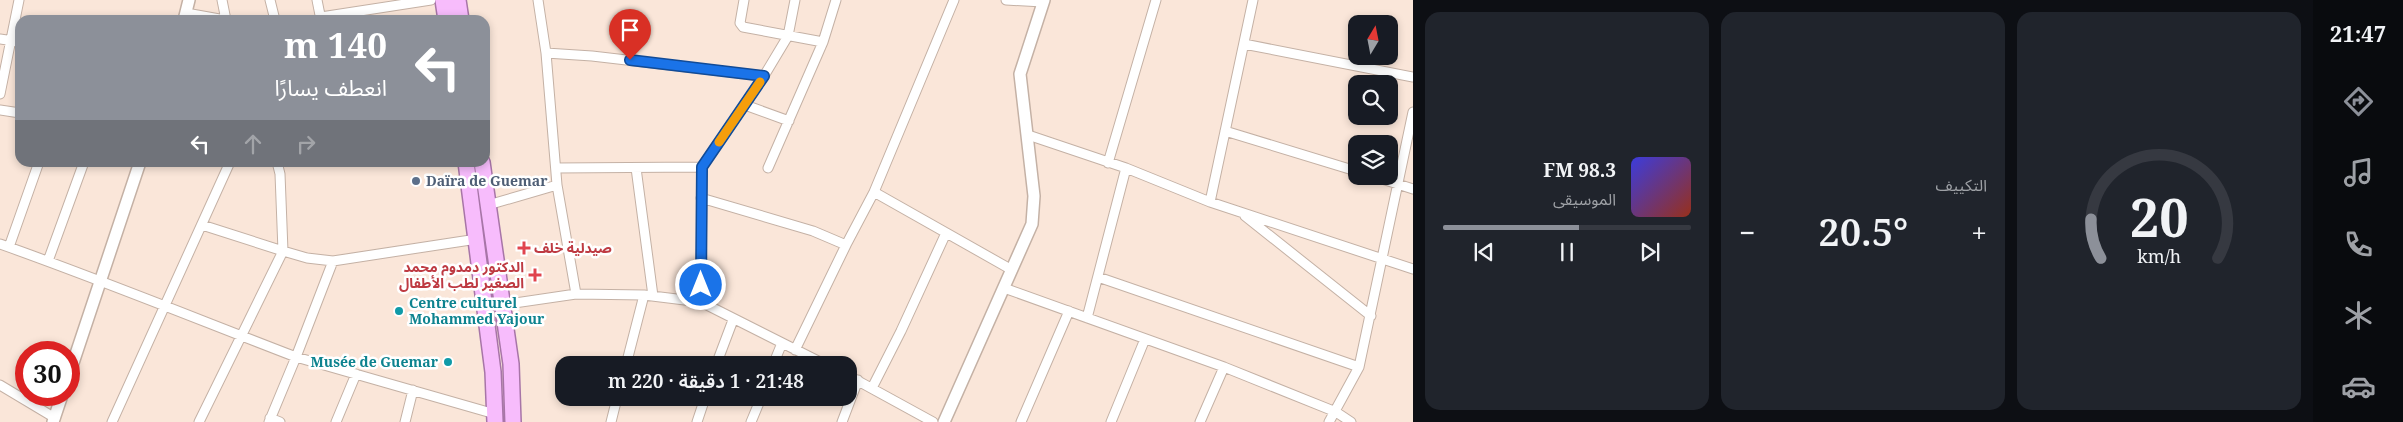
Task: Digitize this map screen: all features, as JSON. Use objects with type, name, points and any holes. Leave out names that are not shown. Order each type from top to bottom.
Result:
[{"type":"highway","points":[[443,0],[445,15]]},
{"type":"highway","points":[[458,0],[460,15]]},
{"type":"highway","points":[[495,418],[493,372],[467,170],[483,170],[511,364],[513,422]]},
{"type":"street","points":[[18,15],[19,0]]},
{"type":"street","points":[[185,15],[189,0]]},
{"type":"street","points":[[222,0],[225,15]]},
{"type":"street","points":[[270,0],[274,15]]},
{"type":"street","points":[[317,0],[320,15]]},
{"type":"street","points":[[340,15],[432,0]]},
{"type":"street","points":[[538,0],[546,53],[557,185],[576,294]]},
{"type":"street","points":[[744,0],[740,23],[743,27],[823,42]]},
{"type":"street","points":[[701,302],[702,167],[745,105],[788,36],[795,0]]},
{"type":"street","points":[[768,168],[823,42],[836,0]]},
{"type":"street","points":[[795,350],[874,192],[954,0]]},
{"type":"street","points":[[944,422],[1032,224],[1034,211],[1028,135],[1020,88],[1020,74],[1044,1],[1006,0]]},
{"type":"street","points":[[1108,163],[1156,0]]},
{"type":"street","points":[[1210,202],[1253,0]]},
{"type":"street","points":[[0,39],[15,41]]},
{"type":"street","points":[[0,94],[15,44]]},
{"type":"street","points":[[1244,44],[1413,77]]},
{"type":"street","points":[[546,53],[592,56],[764,76]]},
{"type":"street","points":[[745,105],[789,121]]},
{"type":"street","points":[[0,110],[15,112]]},
{"type":"street","points":[[1413,112],[1398,184],[1413,188]]},
{"type":"street","points":[[1225,131],[1348,169]]},
{"type":"street","points":[[1028,135],[1126,168],[1210,202],[1413,269]]},
{"type":"street","points":[[37,167],[4,246],[100,280],[240,337],[296,357],[413,390],[495,418]]},
{"type":"street","points":[[48,261],[82,167]]},
{"type":"street","points":[[80,341],[138,167]]},
{"type":"street","points":[[112,422],[228,167]]},
{"type":"street","points":[[199,422],[283,251],[278,167]]},
{"type":"street","points":[[556,168],[702,167]]},
{"type":"street","points":[[629,356],[648,295],[636,168]]},
{"type":"street","points":[[1087,318],[1126,168]]},
{"type":"street","points":[[488,205],[557,185]]},
{"type":"street","points":[[1329,422],[1359,367],[1398,185]]},
{"type":"street","points":[[874,192],[1012,270]]},
{"type":"street","points":[[701,198],[805,229],[846,245]]},
{"type":"street","points":[[1239,211],[1371,316]]},
{"type":"street","points":[[202,225],[307,258],[333,261],[477,239]]},
{"type":"street","points":[[872,388],[902,331],[946,233]]},
{"type":"street","points":[[280,422],[269,420],[296,357],[333,261]]},
{"type":"street","points":[[1098,277],[1359,367]]},
{"type":"street","points":[[1004,288],[1224,367],[1336,412],[1350,422]]},
{"type":"street","points":[[501,305],[576,294],[648,295],[701,302],[732,320],[807,356]]},
{"type":"street","points":[[1021,422],[1069,311]]},
{"type":"street","points":[[719,356],[732,320]]},
{"type":"street","points":[[1111,422],[1145,339]]},
{"type":"street","points":[[777,356],[782,343]]},
{"type":"street","points":[[1200,422],[1224,367]]},
{"type":"street","points":[[336,422],[356,374]]},
{"type":"street","points":[[842,422],[858,380],[933,422]]},
{"type":"street","points":[[0,385],[54,420],[58,406]]},
{"type":"street","points":[[405,422],[413,390]]},
{"type":"street","points":[[611,422],[616,406]]},
{"type":"street","points":[[697,422],[702,406]]},
{"type":"street","points":[[751,422],[758,406]]},
{"type":"slow traffic","points":[[719,142],[760,82]]},
{"type":"place","name":"Daïra de Guemar","points":[[416,181]]},
{"type":"place","name":"صيدلية خلف","points":[[524,248]]},
{"type":"place","name":"الدكتور دمدوم محمد الصغير لطب الأطفال","points":[[535,275]]},
{"type":"place","name":"Centre culturel Mohammed Yajour","points":[[399,311]]},
{"type":"place","name":"Musée de Guemar","points":[[448,362]]},
{"type":"route","points":[[630,60],[764,76],[702,167],[701,285]]}]
